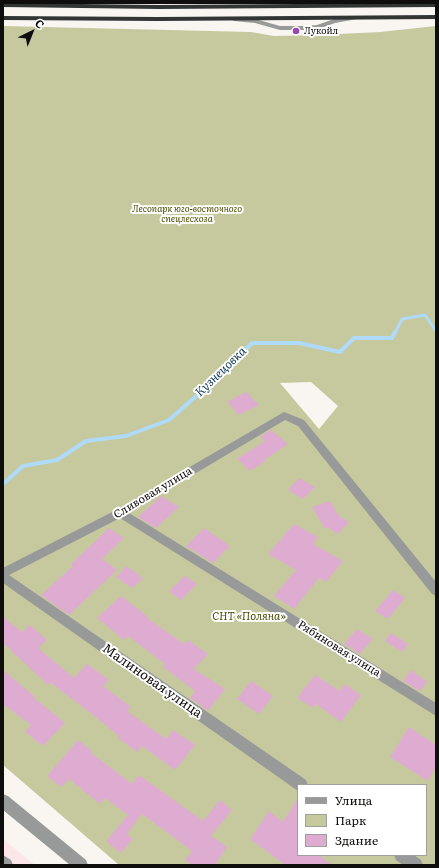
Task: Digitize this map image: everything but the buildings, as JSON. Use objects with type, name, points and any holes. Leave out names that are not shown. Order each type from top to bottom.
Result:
[{"type":"highway","points":[[3,5],[436,5]]},
{"type":"highway","points":[[3,18],[226,19],[436,17]]},
{"type":"lane","points":[[289,6],[308,3]]},
{"type":"lane","points":[[416,3],[428,5]]},
{"type":"lane","points":[[226,19],[255,21],[280,28],[305,28],[318,27],[334,21],[355,18]]},
{"type":"lane","name":"Сливовая улица","points":[[3,573],[120,513],[284,416],[301,423],[436,591]]},
{"type":"lane","name":"Рябиновая улица","points":[[120,513],[436,710]]},
{"type":"lane","name":"Малиновая улица","points":[[3,577],[300,784]]},
{"type":"lane","points":[[3,801],[81,865]]},
{"type":"lane","points":[[403,856],[416,865]]},
{"type":"lane","points":[[3,862],[6,865]]},
{"type":"shaded area","points":[[3,839],[35,865],[3,865]]},
{"type":"green space","points":[[3,26],[251,32],[274,36],[380,32],[436,26],[436,865],[119,865],[3,765]],"holes":[[[311,382],[338,406],[319,429],[280,383]]]},
{"type":"waterway","name":"Кузнецовка","points":[[395,333],[402,319],[425,315],[436,331]]},
{"type":"waterway","name":"Кузнецовка","points":[[3,484],[23,466],[57,460],[86,441],[126,436],[169,420],[218,377],[252,343],[299,343],[340,352],[354,338],[392,338],[395,332]]},
{"type":"place","name":"Лукойл","points":[[296,31]]},
{"type":"park label","name":"Лесопарк юго-восточного спецлесхоза","points":[[187,214]]},
{"type":"park label","name":"СНТ «Поляна»","points":[[249,617]]}]
